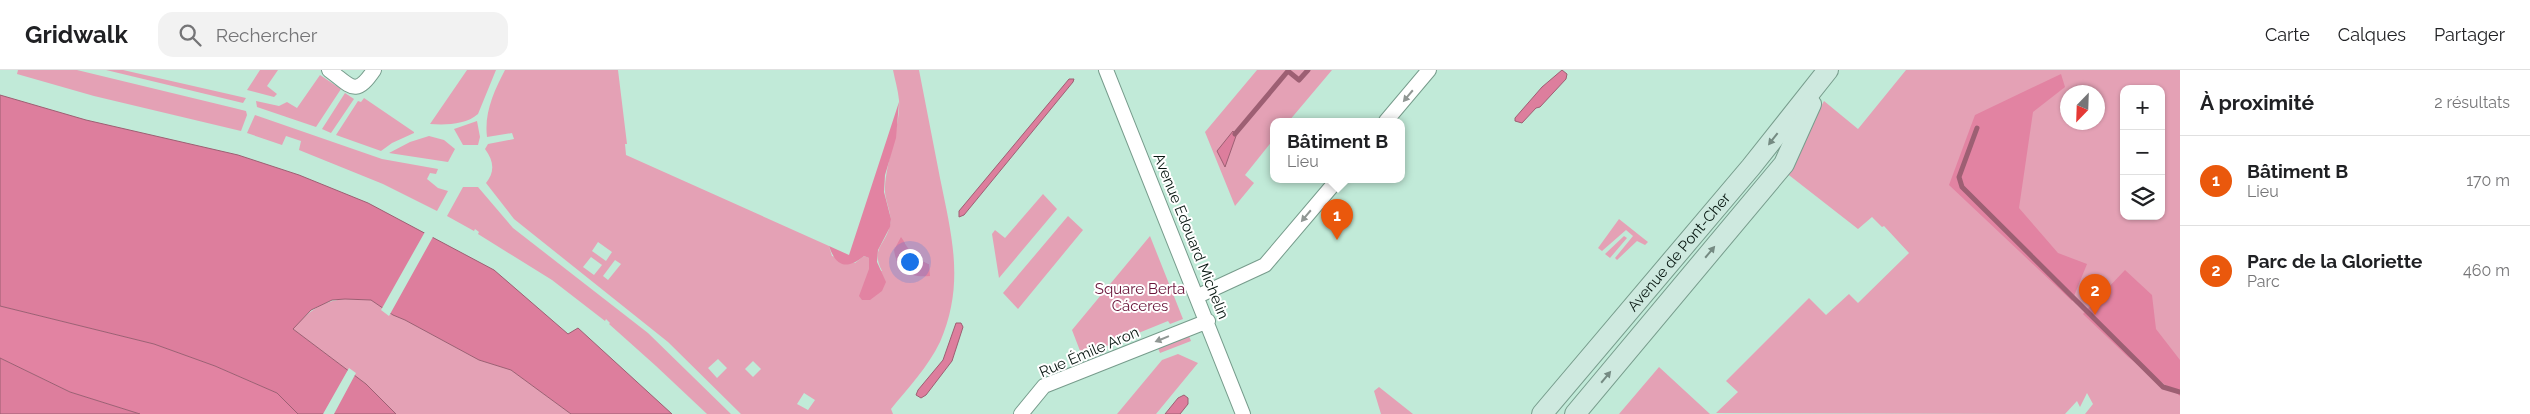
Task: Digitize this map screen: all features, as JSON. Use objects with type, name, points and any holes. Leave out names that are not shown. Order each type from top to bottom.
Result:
[{"type":"main road","name":"Avenue de Pont-Cher","points":[[1542,414],[1750,168],[1828,70]]},
{"type":"main road","name":"Avenue de Pont-Cher","points":[[1575,414],[1784,164],[1812,102],[1814,87]]},
{"type":"street","points":[[329,70],[352,86],[361,86],[374,70]]},
{"type":"street","name":"Avenue Edouard Michelin","points":[[1106,70],[1208,321],[1243,414]]},
{"type":"street","points":[[1389,118],[1429,70]]},
{"type":"street","points":[[1198,296],[1265,265],[1335,183]]},
{"type":"street","name":"Rue Émile Aron","points":[[1020,414],[1044,386],[1208,321]]},
{"type":"green space","points":[[18,70],[77,70],[246,111],[247,115],[241,131],[94,96],[17,74]]},
{"type":"green space","points":[[106,70],[123,70],[246,98],[243,103]]},
{"type":"green space","points":[[260,70],[278,70],[267,86],[277,94],[274,97],[247,90]]},
{"type":"green space","points":[[467,70],[496,70],[478,114],[461,122],[430,124]]},
{"type":"green space","points":[[505,70],[618,70],[627,144],[625,144],[626,155],[829,246],[832,256],[855,263],[864,256],[869,258],[869,269],[882,271],[878,252],[891,221],[885,193],[886,177],[899,110],[899,96],[893,70],[919,70],[949,220],[954,260],[954,280],[948,321],[940,342],[924,369],[891,409],[893,414],[741,414],[668,342],[514,219],[486,183],[492,171],[492,162],[485,149],[488,144],[514,139],[512,133],[487,137],[488,111]],"holes":[[[598,242],[612,252],[606,261],[592,251]],[[905,243],[914,257],[929,264],[899,268]],[[591,257],[602,265],[594,275],[583,267]],[[615,260],[621,264],[608,280],[603,276]],[[718,359],[727,368],[717,378],[708,368]],[[753,361],[761,369],[753,377],[745,369]],[[804,393],[815,400],[808,410],[797,404]]]},
{"type":"green space","points":[[1257,70],[1332,70],[1292,118],[1270,118],[1270,144],[1245,175],[1254,183],[1235,206],[1205,132]]},
{"type":"green space","points":[[1906,70],[2180,70],[2180,414],[2085,414],[2093,404],[2087,393],[2080,407],[2077,401],[2065,414],[1716,413],[1738,392],[1726,381],[1809,298],[1826,315],[1849,294],[1858,303],[1909,253],[1884,226],[1882,227],[1872,217],[1858,229],[1785,172],[1824,101],[1858,129]]},
{"type":"green space","points":[[320,75],[341,89],[316,127],[257,107],[256,101],[279,106],[287,102],[297,108]]},
{"type":"green space","points":[[345,93],[354,99],[331,133],[322,129]]},
{"type":"green space","points":[[364,98],[414,133],[392,143],[381,151],[336,135],[358,101],[361,102]]},
{"type":"green space","points":[[255,115],[382,159],[438,169],[436,174],[430,173],[427,179],[438,188],[448,191],[437,211],[383,184],[299,150],[301,141],[286,136],[282,145],[247,133]]},
{"type":"green space","points":[[477,121],[480,137],[478,145],[463,145],[454,129]]},
{"type":"green space","points":[[429,136],[444,140],[455,149],[448,162],[389,153],[410,142]]},
{"type":"green space","points":[[463,187],[478,187],[513,228],[648,333],[731,414],[707,414],[609,324],[606,319],[605,321],[552,280],[478,234],[479,232],[475,229],[474,231],[447,216]]},
{"type":"green space","points":[[1043,194],[1057,209],[999,278],[992,234],[995,230],[1005,238]]},
{"type":"green space","points":[[1068,216],[1083,230],[1018,309],[1003,293]]},
{"type":"green space","points":[[1619,219],[1648,242],[1645,245],[1637,241],[1617,260],[1615,258],[1633,236],[1626,230],[1602,251],[1598,248]]},
{"type":"green space","name":"Square Berta Cáceres","points":[[1150,236],[1183,319],[1170,324],[1168,321],[1082,356],[1072,330]]},
{"type":"green space","points":[[1624,236],[1627,238],[1610,258],[1605,254]]},
{"type":"green space","points":[[345,299],[371,300],[393,315],[479,360],[511,370],[571,414],[396,414],[366,384],[293,329],[316,308],[329,302]]},
{"type":"green space","points":[[1189,336],[1191,341],[1160,353],[1158,348]]},
{"type":"green space","points":[[1178,354],[1198,363],[1156,414],[1117,414],[1162,360]]},
{"type":"green space","points":[[1659,367],[1710,414],[1619,414]]},
{"type":"green space","points":[[1379,387],[1413,414],[1381,414],[1374,391]]},
{"type":"shaded area","points":[[1562,70],[1567,74],[1566,79],[1522,123],[1515,121],[1515,118],[1542,87]]},
{"type":"shaded area","points":[[2061,74],[2064,85],[2060,85],[2060,91],[2033,112],[2019,208],[2058,253],[2087,264],[2072,301],[1949,185],[1975,115]]},
{"type":"shaded area","points":[[1069,79],[1074,79],[1073,82],[964,215],[959,217],[959,211]]},
{"type":"shaded area","points":[[0,95],[86,120],[238,155],[299,175],[368,203],[494,270],[568,334],[578,328],[672,414],[571,414],[511,370],[479,360],[393,315],[371,300],[332,300],[311,310],[293,329],[366,384],[396,414],[298,414],[277,393],[215,366],[154,344],[0,306]]},
{"type":"shaded area","points":[[899,102],[896,138],[885,175],[884,192],[891,219],[890,227],[878,250],[877,262],[886,282],[882,291],[870,300],[862,300],[859,296],[869,269],[869,258],[864,256],[847,265],[843,264],[835,258],[829,246],[849,255]]},
{"type":"shaded area","points":[[1233,131],[1236,136],[1225,167],[1217,151]]},
{"type":"shaded area","points":[[901,237],[914,256],[929,264],[930,276],[916,276],[905,272],[901,268],[894,250]]},
{"type":"shaded area","points":[[2125,270],[2152,295],[2156,329],[2180,360],[2180,396],[2128,357],[2083,314]]},
{"type":"shaded area","points":[[0,306],[154,344],[215,366],[277,393],[298,414],[140,414],[70,392],[0,358]]},
{"type":"shaded area","points":[[956,323],[961,323],[963,327],[952,361],[926,395],[921,398],[916,395],[918,390],[943,360]]},
{"type":"shaded area","points":[[0,358],[70,392],[140,414],[0,414]]},
{"type":"shaded area","points":[[1184,395],[1188,398],[1188,404],[1180,414],[1165,414],[1178,398]]},
{"type":"pier","points":[[426,230],[434,235],[389,316],[381,310]]},
{"type":"pier","points":[[349,368],[356,373],[334,414],[323,414]]},
{"type":"waterway","points":[[1235,134],[1288,71],[1299,80],[1308,70]]},
{"type":"waterway","points":[[1977,128],[1959,177],[1962,187],[2163,387],[2180,392]]},
{"type":"place","name":"Bâtiment B","points":[[1337,240]]},
{"type":"place","name":"Parc de la Gloriette","points":[[2095,315]]}]
